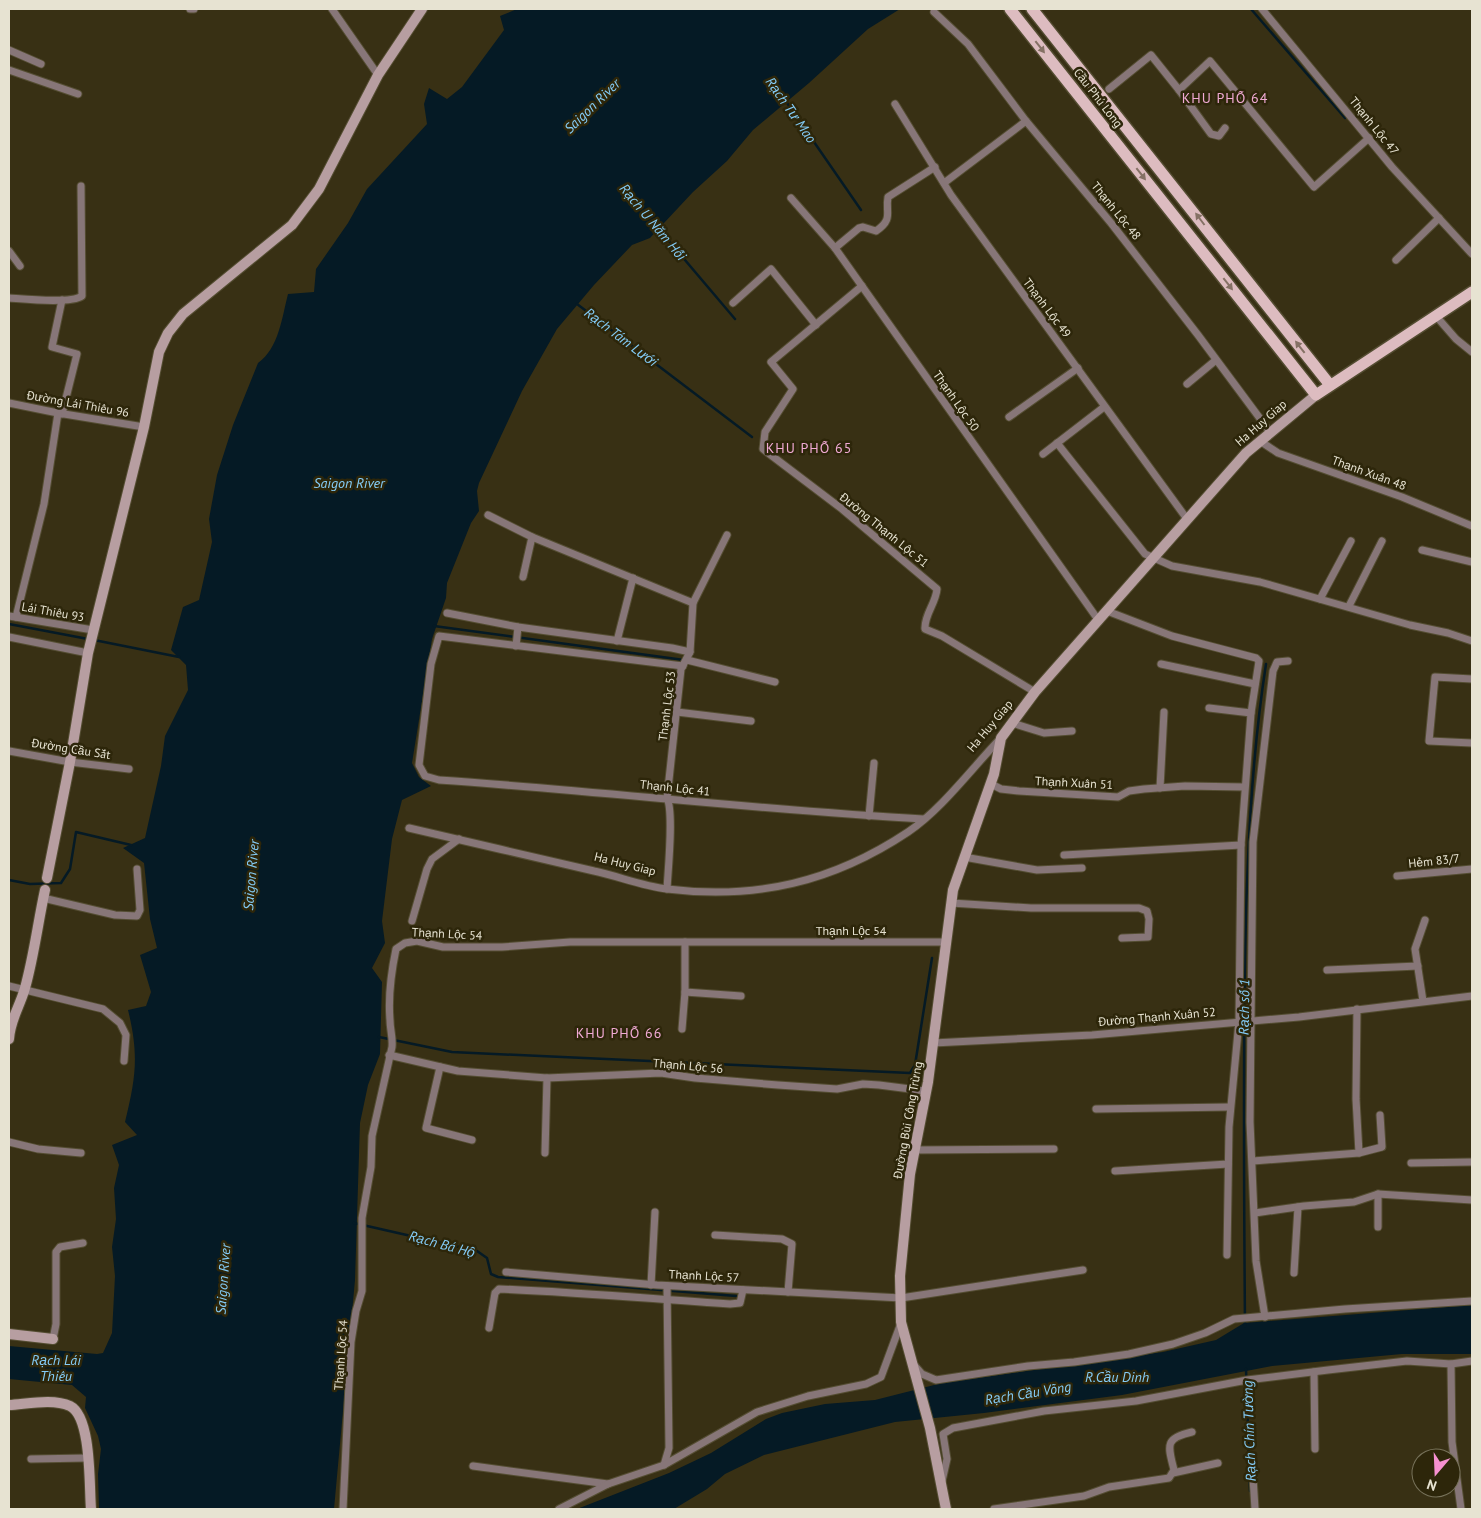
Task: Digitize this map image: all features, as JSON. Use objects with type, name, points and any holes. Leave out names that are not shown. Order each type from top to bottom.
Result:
[{"type":"main road","name":"Cầu Phú Long","points":[[1010,9],[1316,395]]},
{"type":"main road","name":"Cầu Phú Long","points":[[1032,9],[1330,385]]},
{"type":"main road","name":"Ha Huy Giap","points":[[1316,395],[1472,292]]},
{"type":"street","points":[[332,9],[378,75]]},
{"type":"street","points":[[9,1039],[14,1014],[25,990],[70,762],[91,641],[144,427],[159,352],[168,333],[183,314],[292,225],[319,189],[378,75],[422,9]]},
{"type":"street","name":"Thạnh Lộc 47","points":[[1262,9],[1369,138],[1472,254]]},
{"type":"street","name":"Thạnh Lộc 48","points":[[934,12],[968,44],[1026,121],[1111,223],[1270,432]]},
{"type":"street","points":[[9,50],[41,64]]},
{"type":"street","points":[[1109,89],[1151,55],[1211,134],[1219,136],[1225,128]]},
{"type":"street","points":[[1179,90],[1210,61],[1314,187],[1369,138]]},
{"type":"street","points":[[9,70],[78,94]]},
{"type":"street","name":"Thạnh Lộc 49","points":[[896,104],[944,183],[1187,519]]},
{"type":"street","points":[[944,183],[1026,121]]},
{"type":"street","points":[[835,248],[859,228],[863,227],[876,231],[880,228],[889,213],[888,197],[935,167]]},
{"type":"street","points":[[9,298],[62,300],[82,296],[82,186]]},
{"type":"street","name":"Thạnh Lộc 50","points":[[791,198],[835,248],[1099,621]]},
{"type":"street","points":[[1396,260],[1439,218]]},
{"type":"street","points":[[9,251],[20,266]]},
{"type":"street","points":[[733,303],[772,269],[816,324],[862,286]]},
{"type":"street","points":[[12,617],[44,504],[60,414],[77,354],[52,347],[62,300]]},
{"type":"street","points":[[1436,316],[1456,339],[1472,352]]},
{"type":"street","name":"Đường Thạnh Lộc 51","points":[[816,324],[771,362],[793,389],[765,432],[763,449],[842,509],[937,590],[936,599],[924,623],[924,629],[942,636],[1035,692]]},
{"type":"street","points":[[1187,384],[1216,360]]},
{"type":"street","points":[[1009,417],[1078,368]]},
{"type":"street","name":"Ha Huy Giap","points":[[409,828],[667,889],[737,892],[772,889],[836,871],[872,855],[909,831],[1001,738],[1035,692],[1187,519],[1260,440],[1316,395]]},
{"type":"street","name":"Đường Lái Thiêu 96","points":[[9,403],[60,414],[144,427]]},
{"type":"street","points":[[1043,454],[1104,406]]},
{"type":"street","name":"Thạnh Xuân 48","points":[[1260,440],[1278,452],[1402,497],[1472,526]]},
{"type":"street","points":[[1057,443],[1145,554],[1152,558],[1172,566],[1260,582],[1348,606],[1410,626],[1472,641]]},
{"type":"street","points":[[488,515],[532,537],[693,603]]},
{"type":"street","name":"Thạnh Lộc 53","points":[[667,889],[669,800],[677,712],[685,663],[690,652],[693,603],[727,535]]},
{"type":"street","points":[[523,577],[532,537]]},
{"type":"street","points":[[1320,599],[1351,541]]},
{"type":"street","points":[[1348,606],[1382,541]]},
{"type":"street","points":[[1422,550],[1472,562]]},
{"type":"street","points":[[617,641],[633,578]]},
{"type":"street","points":[[1107,612],[1192,642],[1256,658],[1259,663],[1251,714],[1244,787],[1241,846],[1240,1021],[1230,1107],[1227,1254]]},
{"type":"street","points":[[448,613],[517,628],[664,646],[690,652]]},
{"type":"street","name":"Lái Thiêu 93","points":[[12,617],[91,641]]},
{"type":"street","points":[[517,628],[516,645],[685,663],[775,682]]},
{"type":"street","name":"Thạnh Lộc 41","points":[[516,645],[439,636],[430,664],[419,764],[425,776],[439,780],[805,812],[923,818]]},
{"type":"street","points":[[9,637],[91,641]]},
{"type":"street","points":[[1265,1317],[1256,1261],[1250,1122],[1253,842],[1267,703],[1274,665],[1282,660],[1288,661]]},
{"type":"street","points":[[1161,664],[1255,684]]},
{"type":"street","points":[[1472,679],[1434,677],[1428,741],[1472,743]]},
{"type":"street","points":[[1209,708],[1251,714]]},
{"type":"street","points":[[677,712],[751,721]]},
{"type":"street","points":[[1160,788],[1164,712]]},
{"type":"street","points":[[1012,723],[1044,733],[1072,731]]},
{"type":"street","name":"Đường Bùi Công Trừng","points":[[946,1509],[930,1428],[901,1322],[901,1259],[915,1150],[933,1043],[950,903],[964,857],[991,784],[1001,738]]},
{"type":"street","name":"Đường Cầu Sắt","points":[[9,751],[70,762],[129,769]]},
{"type":"street","points":[[870,816],[874,763]]},
{"type":"street","name":"Thạnh Xuân 51","points":[[991,784],[1001,789],[1019,791],[1118,797],[1129,791],[1160,788],[1244,787]]},
{"type":"street","points":[[412,921],[426,869],[432,859],[459,840]]},
{"type":"street","points":[[1064,856],[1241,846]]},
{"type":"street","points":[[964,857],[1037,870],[1082,868]]},
{"type":"street","points":[[44,894],[115,915],[137,916],[140,910],[137,869]]},
{"type":"street","name":"Hẻm 83/7","points":[[1397,876],[1472,869]]},
{"type":"street","points":[[950,903],[1031,908],[1139,908],[1146,911],[1149,919],[1148,937],[1122,938]]},
{"type":"street","points":[[1423,1002],[1415,949],[1425,920]]},
{"type":"street","name":"Thạnh Lộc 54","points":[[343,1509],[351,1342],[356,1311],[362,1291],[362,1219],[371,1167],[372,1136],[389,1055],[393,1045],[390,1022],[390,981],[396,949],[405,943],[417,942],[443,947],[502,947],[570,942],[945,942]]},
{"type":"street","points":[[682,1029],[686,992],[685,942]]},
{"type":"street","points":[[1327,970],[1418,966]]},
{"type":"street","points":[[9,986],[104,1009],[120,1023],[126,1035],[124,1061]]},
{"type":"street","points":[[686,992],[741,996]]},
{"type":"street","name":"Đường Thạnh Xuân 52","points":[[933,1043],[1092,1035],[1357,1010],[1472,996]]},
{"type":"street","points":[[1357,1010],[1356,1108],[1359,1153]]},
{"type":"street","name":"Thạnh Lộc 56","points":[[389,1055],[458,1072],[547,1078],[661,1073],[695,1078],[837,1090],[871,1085],[926,1091]]},
{"type":"street","points":[[440,1067],[426,1128],[472,1140]]},
{"type":"street","points":[[545,1153],[547,1078]]},
{"type":"street","points":[[1096,1109],[1230,1107]]},
{"type":"street","points":[[1253,1161],[1359,1153],[1382,1147],[1380,1115]]},
{"type":"street","points":[[9,1142],[38,1149],[81,1153]]},
{"type":"street","points":[[915,1150],[1054,1149]]},
{"type":"street","points":[[1411,1162],[1472,1162]]},
{"type":"street","points":[[1115,1171],[1228,1164]]},
{"type":"street","points":[[1255,1213],[1354,1202],[1378,1194],[1472,1200]]},
{"type":"street","points":[[1378,1194],[1378,1227]]},
{"type":"street","points":[[1294,1273],[1298,1207]]},
{"type":"street","points":[[651,1285],[655,1212]]},
{"type":"street","points":[[714,1235],[782,1239],[792,1244],[788,1292]]},
{"type":"street","points":[[9,1334],[53,1339],[56,1324],[56,1252],[60,1247],[83,1243]]},
{"type":"street","name":"Thạnh Lộc 57","points":[[506,1272],[651,1285],[901,1298],[1083,1270]]},
{"type":"street","points":[[664,1465],[669,1448],[667,1286]]},
{"type":"street","points":[[489,1328],[495,1293],[499,1289],[583,1292],[740,1303],[743,1290]]},
{"type":"street","points":[[912,1361],[922,1374],[936,1380],[1028,1366],[1074,1362],[1173,1344],[1240,1319],[1345,1308],[1472,1301]]},
{"type":"street","points":[[559,1509],[608,1484],[664,1465],[757,1412],[808,1396],[866,1384],[881,1377],[901,1322]]},
{"type":"street","points":[[942,1482],[946,1459],[943,1434],[954,1428],[1044,1412],[1136,1401],[1244,1381],[1407,1361],[1451,1364],[1472,1361]]},
{"type":"street","points":[[1451,1364],[1452,1442],[1461,1509]]},
{"type":"street","points":[[1314,1372],[1315,1449]]},
{"type":"street","points":[[9,1405],[54,1403],[70,1406],[78,1412],[86,1434],[91,1509]]},
{"type":"street","points":[[1173,1473],[1170,1442],[1176,1435],[1192,1432]]},
{"type":"street","points":[[31,1459],[87,1458]]},
{"type":"street","points":[[1252,1461],[1255,1509]]},
{"type":"street","points":[[994,1509],[1084,1496],[1109,1487],[1169,1478],[1173,1473],[1218,1464]]},
{"type":"street","points":[[473,1466],[608,1484]]},
{"type":"water","name":"Saigon River","points":[[517,9],[900,9],[868,29],[809,83],[753,130],[727,161],[693,192],[650,238],[632,245],[594,285],[557,329],[522,391],[479,483],[477,491],[479,511],[471,523],[447,583],[446,598],[432,639],[412,763],[419,777],[431,786],[402,800],[392,839],[382,921],[385,943],[372,968],[382,982],[380,1054],[368,1085],[360,1123],[355,1280],[334,1509],[99,1509],[98,1474],[101,1449],[98,1436],[85,1408],[86,1397],[72,1385],[9,1379],[9,1346],[97,1354],[103,1353],[112,1333],[115,1276],[112,1247],[116,1219],[114,1188],[119,1165],[112,1145],[137,1135],[125,1122],[132,1092],[135,1066],[134,1040],[128,1010],[146,1006],[151,992],[140,955],[157,948],[150,919],[144,863],[123,848],[145,838],[161,766],[165,736],[188,690],[186,665],[171,650],[183,607],[199,600],[212,542],[209,519],[217,475],[233,425],[258,363],[271,349],[279,332],[288,294],[314,292],[316,269],[348,223],[367,189],[427,124],[424,104],[429,88],[447,99],[462,87],[504,30],[500,16]]},
{"type":"water","name":"R.Cầu Dinh","points":[[1472,1305],[1472,1354],[1402,1354],[1272,1366],[1122,1395],[984,1413],[895,1422],[764,1455],[725,1474],[707,1489],[674,1509],[577,1509],[669,1473],[711,1453],[766,1419],[782,1413],[825,1404],[875,1400],[942,1383],[1163,1352],[1216,1340],[1244,1323]]},
{"type":"waterway","points":[[1251,9],[1345,118]]},
{"type":"waterway","name":"Rạch Tư Mao","points":[[785,100],[861,210]]},
{"type":"waterway","name":"Rạch U Năm Hối","points":[[657,227],[735,319]]},
{"type":"waterway","name":"Rạch Tám Lưới","points":[[577,304],[752,437]]},
{"type":"waterway","points":[[9,624],[88,639]]},
{"type":"waterway","points":[[434,626],[684,660]]},
{"type":"waterway","points":[[94,640],[179,657]]},
{"type":"waterway","name":"Rạch số 1","points":[[1245,1326],[1244,1050],[1247,884],[1253,774],[1266,664]]},
{"type":"waterway","points":[[9,880],[30,884],[61,883],[70,869],[76,832],[131,845]]},
{"type":"waterway","points":[[379,1037],[452,1052],[910,1073],[915,1065],[932,958]]},
{"type":"waterway","name":"Rạch Bá Hộ","points":[[354,1223],[477,1251],[487,1258],[491,1274],[498,1277],[736,1296]]},
{"type":"waterway","name":"Rạch Chín Tường","points":[[1246,1369],[1250,1491]]},
{"type":"district","name":"KHU PHỐ 64","points":[[1225,98]]},
{"type":"district","name":"KHU PHỐ 65","points":[[809,448]]},
{"type":"district","name":"KHU PHỐ 66","points":[[619,1033]]},
{"type":"water label","name":"Rạch Lái Thiêu","points":[[56,1368]]},
{"type":"water label","name":"Rạch Cầu Võng","points":[[1028,1393]]}]
